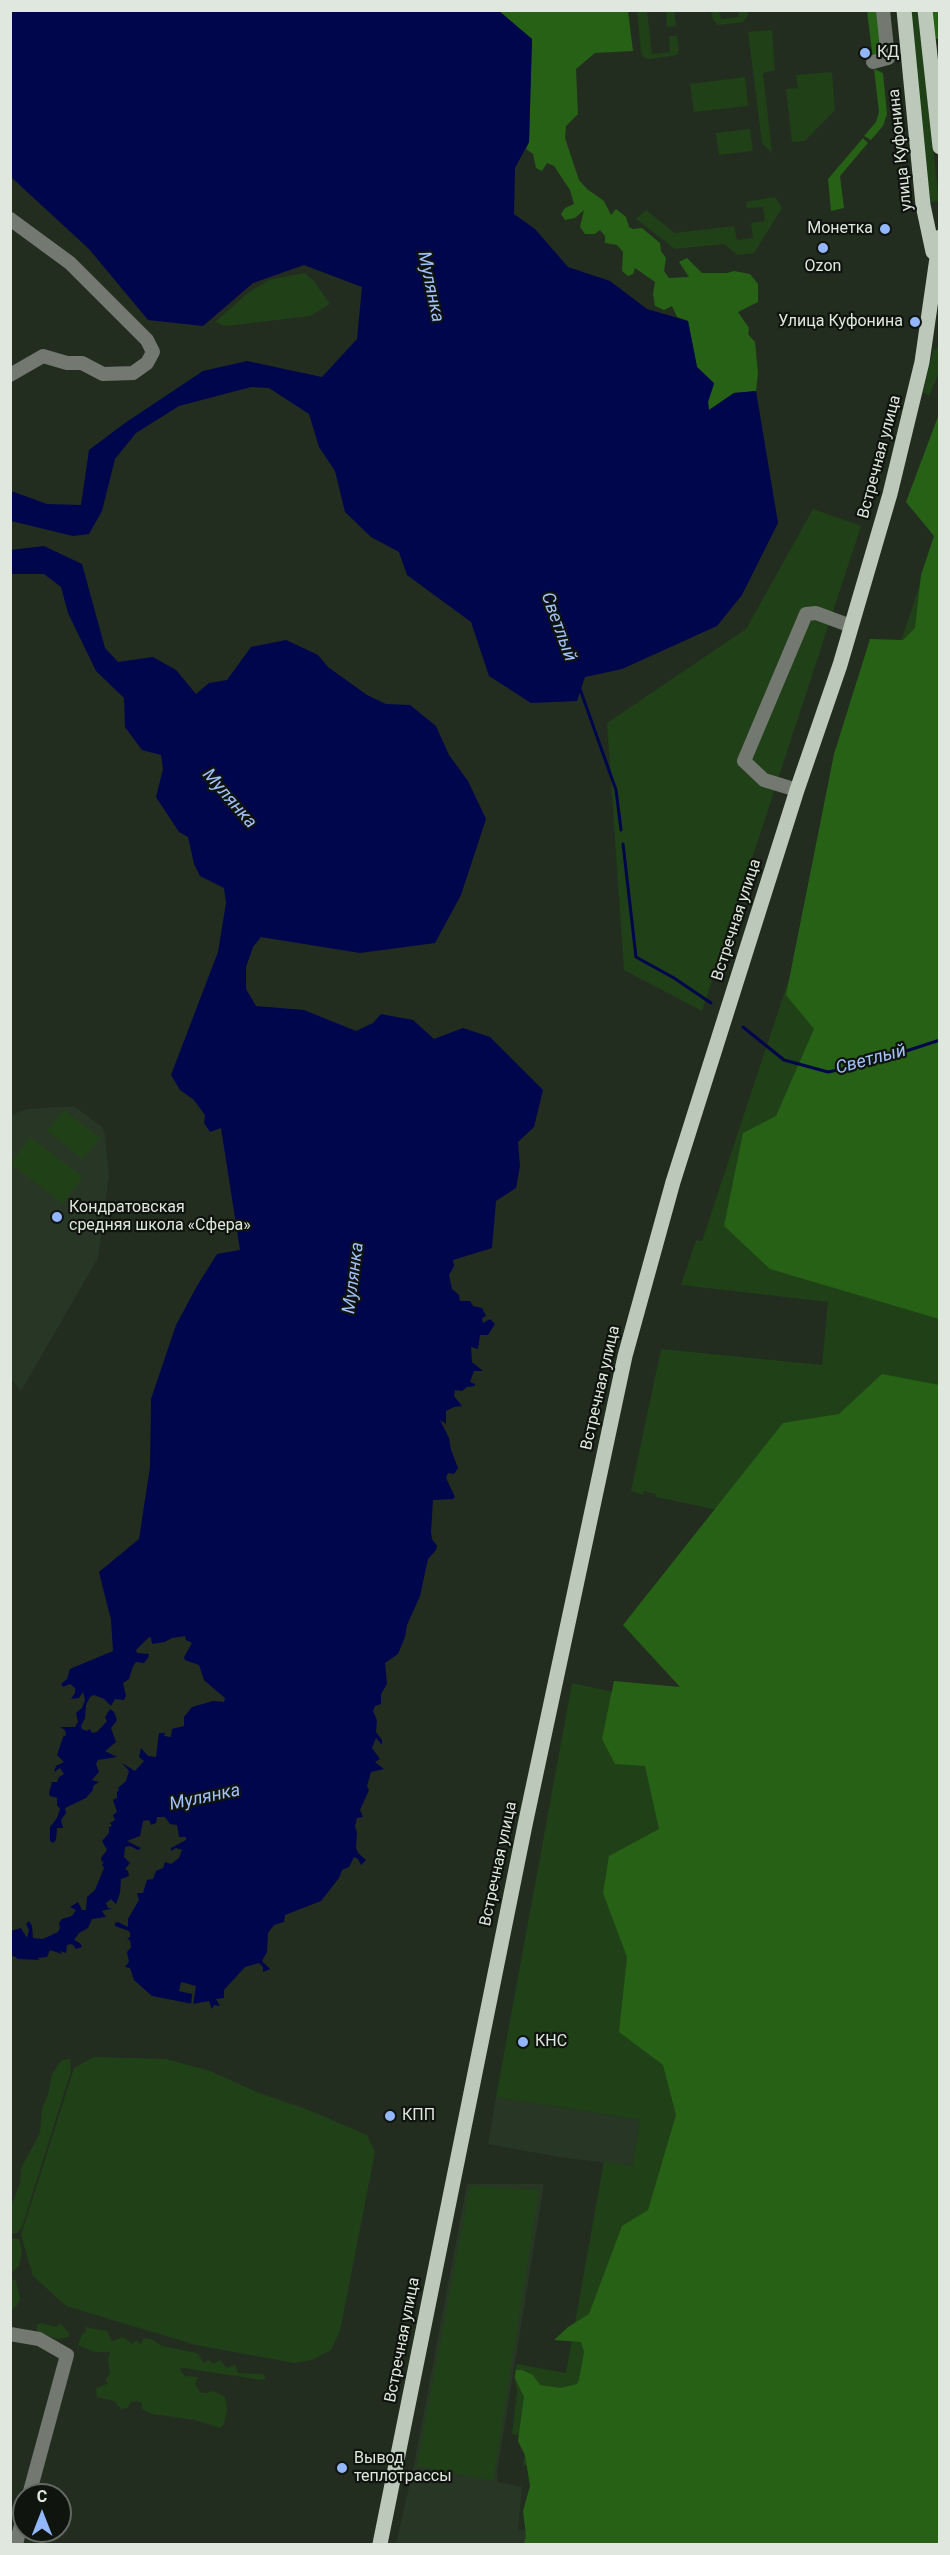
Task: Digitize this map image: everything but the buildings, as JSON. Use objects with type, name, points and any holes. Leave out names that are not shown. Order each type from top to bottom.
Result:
[{"type":"main road","name":"улица Куфонина","points":[[904,10],[923,205],[937,261]]},
{"type":"main road","points":[[925,10],[939,147]]},
{"type":"main road","points":[[937,261],[939,237]]},
{"type":"main road","name":"Встречная улица","points":[[380,2544],[523,1837],[625,1356],[673,1182],[851,626],[890,494],[917,386],[929,323],[937,261]]},
{"type":"street","points":[[873,62],[888,58],[883,10]]},
{"type":"street","points":[[10,219],[70,263],[147,340],[153,352],[147,363],[133,373],[103,374],[82,363],[67,363],[43,356],[10,375]]},
{"type":"street","points":[[797,790],[764,780],[744,761],[806,614],[816,613],[851,626]]},
{"type":"street","points":[[10,2334],[39,2339],[68,2355],[32,2483]]},
{"type":"shaded area","name":"Кондратовская средняя школа «Сфера»","points":[[74,1106],[102,1127],[105,1135],[109,1176],[98,1258],[21,1391],[11,1378],[11,1115],[27,1109]]},
{"type":"shaded area","points":[[496,2097],[640,2120],[632,2166],[559,2157],[488,2144]]},
{"type":"shaded area","points":[[467,2184],[544,2184],[497,2472],[498,2482],[522,2487],[518,2529],[538,2534],[537,2544],[396,2544],[413,2470]]},
{"type":"green space","points":[[498,11],[628,11],[633,51],[595,53],[576,69],[578,114],[566,126],[565,138],[579,180],[604,201],[611,215],[616,209],[626,217],[629,227],[642,228],[660,243],[661,251],[666,258],[664,271],[669,278],[689,277],[679,262],[687,258],[702,273],[734,271],[750,274],[758,284],[758,302],[738,312],[749,328],[748,334],[755,342],[758,373],[756,391],[734,393],[709,410],[708,402],[714,384],[697,367],[688,321],[677,317],[672,306],[664,310],[655,306],[653,294],[655,282],[635,268],[633,274],[628,276],[622,271],[623,252],[617,245],[605,243],[605,236],[600,230],[595,234],[585,234],[580,227],[584,210],[575,218],[565,220],[561,214],[565,208],[574,204],[570,190],[554,166],[547,163],[542,171],[536,168],[533,154],[526,149],[529,142],[532,39]]},
{"type":"green space","points":[[637,11],[647,11],[652,54],[670,52],[669,36],[677,36],[679,50],[677,55],[644,58],[641,52]]},
{"type":"green space","points":[[666,11],[674,11],[676,26],[667,27]]},
{"type":"green space","points":[[711,11],[719,11],[721,19],[739,17],[738,11],[748,11],[748,15],[743,22],[718,25],[713,20]]},
{"type":"green space","points":[[867,11],[877,11],[882,55],[873,59]]},
{"type":"green space","points":[[908,11],[918,11],[939,201],[930,202]]},
{"type":"green space","points":[[929,11],[939,11],[939,38],[933,40]]},
{"type":"green space","points":[[772,30],[775,70],[763,73],[772,153],[762,143],[748,32]]},
{"type":"green space","points":[[874,69],[883,73],[887,114],[883,126],[871,140],[864,136],[876,122],[879,112]]},
{"type":"green space","points":[[832,72],[835,110],[805,141],[792,142],[786,89],[798,88],[796,75]]},
{"type":"green space","points":[[745,77],[748,106],[694,112],[690,84]]},
{"type":"green space","points":[[750,129],[753,151],[719,155],[716,133]]},
{"type":"green space","points":[[863,138],[868,143],[840,176],[844,208],[831,211],[828,179]]},
{"type":"green space","points":[[775,197],[782,208],[754,253],[737,255],[724,244],[675,249],[636,219],[646,210],[675,233],[734,226],[737,240],[753,238],[751,223],[765,221],[763,207],[747,208],[746,202]]},
{"type":"green space","points":[[304,273],[313,280],[330,304],[310,316],[226,326],[215,322],[248,293],[269,280]]},
{"type":"green space","points":[[939,347],[939,373],[929,396],[923,392],[933,351]]},
{"type":"green space","points":[[939,414],[939,1319],[770,1269],[724,1226],[743,1133],[776,1116],[814,1029],[786,995],[834,754],[870,639],[903,640],[915,628],[921,575],[934,536],[906,502]]},
{"type":"green space","points":[[813,509],[861,526],[702,1011],[624,970],[607,723],[746,629]]},
{"type":"green space","points":[[939,527],[939,2544],[552,2465],[523,2465],[527,2437],[512,2434],[517,2391],[514,2376],[517,2364],[566,2373],[604,2161],[632,2166],[640,2120],[496,2097],[572,1683],[693,1709],[808,1529],[656,1497],[656,1494],[644,1491],[643,1495],[631,1491],[661,1349],[822,1365],[828,1302],[681,1285],[696,1240],[702,1241]]},
{"type":"green space","points":[[64,1110],[100,1138],[83,1159],[47,1131]]},
{"type":"green space","points":[[30,1137],[83,1177],[63,1204],[11,1164]]},
{"type":"green space","points":[[882,1374],[939,1385],[939,2544],[524,2544],[526,2536],[523,2511],[530,2486],[525,2455],[518,2441],[524,2397],[515,2378],[516,2370],[533,2375],[540,2385],[560,2388],[577,2384],[584,2352],[581,2342],[554,2340],[568,2327],[589,2314],[622,2226],[648,2210],[676,2115],[663,2065],[619,2032],[627,1957],[603,1893],[609,1856],[659,1829],[645,1766],[615,1764],[602,1739],[614,1681],[680,1687],[623,1625],[783,1423],[839,1414]]},
{"type":"green space","points":[[94,2057],[166,2059],[210,2071],[259,2093],[306,2109],[367,2135],[375,2152],[340,2331],[331,2350],[312,2360],[294,2363],[196,2345],[66,2306],[33,2276],[21,2235],[74,2068]]},
{"type":"green space","points":[[70,2059],[71,2071],[22,2227],[17,2233],[11,2234],[11,2207],[20,2183],[21,2168],[40,2133],[42,2108],[48,2095],[52,2074],[62,2060]]},
{"type":"green space","points":[[470,2186],[539,2190],[493,2481],[417,2466]]},
{"type":"green space","points":[[11,2238],[19,2239],[22,2252],[19,2266],[11,2273]]},
{"type":"green space","points":[[11,2278],[16,2281],[20,2299],[11,2311]]},
{"type":"green space","points":[[40,2323],[56,2327],[60,2323],[69,2333],[69,2337],[57,2339],[43,2334],[37,2331],[37,2325]]},
{"type":"green space","points":[[85,2327],[107,2331],[112,2341],[123,2337],[132,2344],[137,2340],[141,2345],[143,2338],[151,2339],[162,2346],[197,2353],[204,2363],[208,2360],[214,2364],[220,2360],[227,2368],[235,2365],[238,2373],[263,2374],[266,2379],[179,2369],[185,2376],[198,2377],[195,2384],[200,2392],[213,2391],[225,2397],[227,2410],[224,2424],[220,2428],[195,2420],[152,2414],[142,2409],[142,2403],[137,2401],[121,2409],[114,2401],[97,2397],[96,2388],[107,2384],[106,2379],[110,2373],[108,2360],[110,2352],[94,2352],[78,2345],[82,2334],[86,2332]]},
{"type":"water","name":"Мулянка","points":[[498,10],[532,39],[529,142],[515,168],[514,214],[535,229],[568,267],[610,281],[647,309],[688,321],[697,367],[714,383],[708,402],[709,410],[734,393],[756,391],[778,523],[742,595],[717,626],[622,669],[585,677],[577,701],[531,703],[489,676],[471,622],[407,575],[399,552],[371,537],[345,512],[335,471],[319,447],[309,414],[269,388],[251,387],[179,406],[136,433],[115,459],[102,511],[89,534],[73,536],[11,521],[11,491],[47,504],[81,505],[89,450],[203,371],[247,361],[322,377],[357,339],[362,287],[304,265],[253,283],[203,326],[148,320],[89,249],[11,177],[11,11]]},
{"type":"water","name":"Мулянка","points":[[44,546],[82,564],[105,648],[118,662],[153,657],[176,670],[196,694],[209,683],[227,680],[251,647],[286,640],[318,655],[328,667],[367,695],[386,704],[410,705],[436,726],[449,755],[468,781],[486,819],[461,895],[435,943],[360,953],[261,937],[253,947],[246,967],[246,989],[256,1006],[304,1010],[356,1031],[373,1023],[381,1014],[413,1020],[434,1039],[463,1028],[490,1037],[543,1090],[534,1127],[518,1142],[520,1166],[516,1188],[496,1201],[492,1248],[453,1260],[454,1266],[449,1275],[452,1289],[459,1295],[460,1301],[470,1301],[473,1306],[482,1308],[486,1316],[482,1318],[483,1323],[490,1319],[495,1324],[488,1335],[480,1335],[478,1349],[471,1347],[472,1362],[483,1371],[474,1371],[470,1382],[475,1386],[467,1387],[462,1391],[455,1390],[454,1396],[462,1406],[446,1411],[446,1424],[440,1420],[449,1438],[458,1468],[454,1474],[448,1473],[446,1478],[455,1497],[433,1500],[431,1532],[432,1539],[437,1546],[436,1550],[428,1559],[420,1596],[407,1625],[398,1654],[385,1663],[387,1684],[381,1694],[381,1704],[375,1706],[373,1711],[377,1720],[376,1732],[382,1740],[382,1745],[376,1738],[372,1748],[380,1759],[375,1762],[384,1769],[371,1772],[367,1786],[369,1790],[360,1810],[363,1817],[357,1818],[355,1826],[356,1847],[358,1853],[366,1860],[361,1865],[354,1857],[349,1867],[342,1870],[339,1878],[321,1901],[285,1915],[284,1922],[274,1925],[268,1933],[267,1952],[262,1961],[270,1969],[263,1972],[263,1967],[259,1963],[245,1967],[224,1990],[224,1998],[216,1999],[220,2006],[214,2005],[212,2009],[209,2001],[193,2004],[152,1996],[134,1980],[130,1968],[125,1967],[129,1962],[127,1952],[131,1947],[130,1940],[127,1939],[130,1933],[115,1926],[115,1923],[118,1922],[128,1927],[128,1919],[139,1900],[137,1893],[143,1893],[147,1880],[153,1879],[156,1871],[163,1868],[165,1862],[171,1864],[179,1858],[182,1850],[176,1848],[171,1851],[171,1848],[186,1840],[186,1837],[179,1837],[177,1825],[170,1824],[165,1817],[157,1817],[156,1823],[151,1825],[149,1820],[143,1821],[140,1836],[127,1841],[141,1848],[138,1850],[130,1846],[125,1847],[124,1857],[130,1863],[125,1869],[129,1876],[121,1879],[116,1904],[111,1899],[106,1903],[108,1908],[113,1908],[102,1911],[106,1917],[92,1919],[88,1928],[79,1933],[74,1940],[82,1947],[76,1949],[72,1944],[67,1945],[66,1953],[60,1951],[62,1954],[50,1950],[47,1957],[37,1958],[40,1960],[11,1957],[11,1931],[21,1928],[27,1938],[29,1930],[26,1924],[29,1921],[33,1938],[43,1939],[58,1932],[62,1919],[72,1916],[76,1910],[70,1907],[78,1902],[82,1910],[86,1910],[87,1897],[95,1890],[104,1868],[102,1865],[104,1861],[102,1862],[101,1858],[107,1850],[102,1841],[109,1833],[109,1827],[112,1826],[110,1823],[115,1820],[113,1815],[117,1812],[113,1800],[117,1798],[118,1788],[126,1781],[129,1771],[122,1763],[135,1771],[144,1761],[139,1757],[141,1748],[148,1756],[156,1757],[159,1733],[165,1733],[164,1736],[171,1737],[172,1729],[184,1726],[184,1717],[192,1707],[213,1701],[224,1702],[225,1698],[204,1680],[199,1665],[185,1660],[184,1657],[192,1643],[186,1640],[185,1636],[152,1644],[151,1637],[148,1638],[136,1650],[137,1653],[149,1654],[148,1658],[144,1663],[136,1662],[129,1679],[123,1683],[126,1696],[124,1700],[115,1699],[111,1706],[104,1699],[94,1695],[90,1697],[86,1705],[85,1718],[81,1726],[87,1731],[90,1729],[92,1733],[97,1732],[107,1721],[105,1717],[110,1709],[114,1712],[117,1720],[111,1728],[116,1742],[105,1751],[117,1757],[98,1760],[96,1764],[99,1772],[92,1780],[99,1782],[93,1786],[93,1790],[86,1798],[65,1808],[66,1813],[61,1820],[63,1828],[57,1828],[56,1840],[53,1843],[50,1841],[50,1827],[60,1809],[57,1805],[57,1798],[50,1796],[49,1793],[52,1782],[57,1782],[64,1774],[60,1768],[54,1772],[56,1766],[64,1762],[57,1755],[63,1737],[66,1735],[65,1730],[60,1727],[75,1727],[78,1722],[76,1713],[82,1708],[85,1700],[83,1692],[79,1698],[71,1699],[75,1688],[70,1684],[63,1687],[61,1684],[67,1679],[70,1669],[113,1651],[111,1620],[99,1572],[139,1539],[150,1467],[151,1399],[176,1325],[197,1286],[217,1254],[240,1250],[221,1128],[210,1132],[204,1123],[205,1115],[194,1100],[180,1090],[171,1075],[218,952],[226,903],[224,888],[200,876],[194,864],[188,837],[179,832],[156,797],[163,769],[161,755],[142,750],[125,727],[124,698],[96,671],[68,613],[61,587],[44,574],[11,574],[11,550]]},
{"type":"pier","points":[[181,1982],[196,1986],[193,2006],[191,2005],[192,1994],[179,1991]]},
{"type":"waterway","name":"Светлый","points":[[580,689],[616,790],[621,830]]},
{"type":"waterway","name":"Светлый","points":[[623,844],[636,957],[674,978],[711,1003]]},
{"type":"waterway","name":"Светлый","points":[[743,1027],[784,1060],[828,1072],[863,1065],[940,1040]]},
{"type":"place","name":"КД","points":[[865,53]]},
{"type":"place","name":"Монетка","points":[[885,229]]},
{"type":"place","name":"Ozon","points":[[823,248]]},
{"type":"place","name":"Улица Куфонина","points":[[915,322]]},
{"type":"place","name":"Кондратовская средняя школа «Сфера»","points":[[57,1217]]},
{"type":"place","name":"КНС","points":[[523,2042]]},
{"type":"place","name":"КПП","points":[[390,2116]]},
{"type":"place","name":"Вывод теплотрассы","points":[[342,2468]]}]
